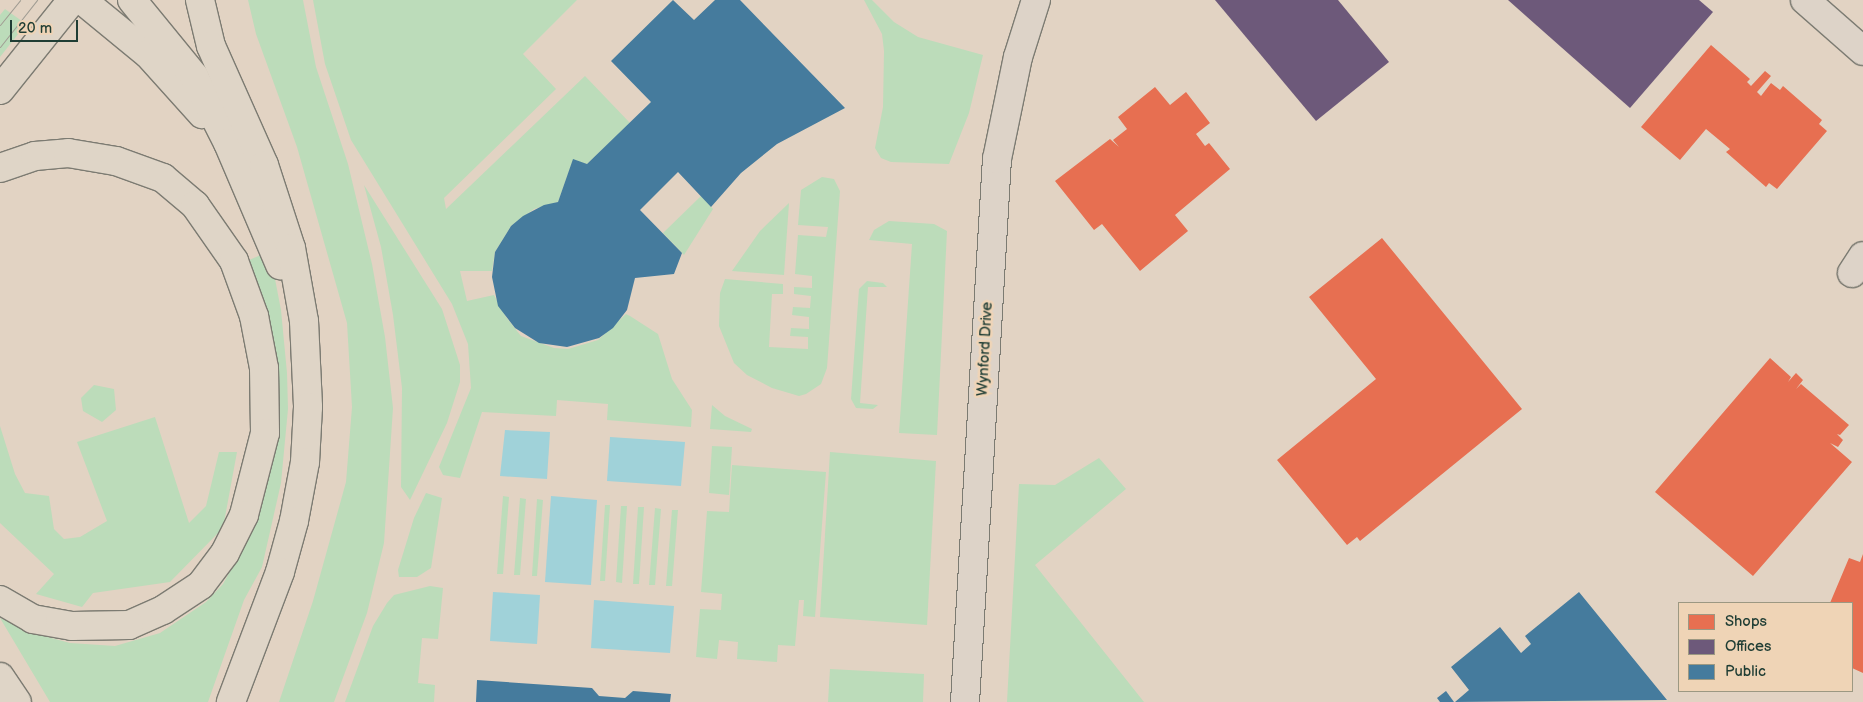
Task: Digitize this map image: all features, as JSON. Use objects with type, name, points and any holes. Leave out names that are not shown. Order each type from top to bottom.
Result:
[{"type":"main road","points":[[0,90],[72,0]]},
{"type":"main road","points":[[82,0],[148,54],[228,143]]},
{"type":"main road","points":[[132,0],[194,76],[228,143],[304,321]]},
{"type":"main road","points":[[200,0],[211,46],[264,165],[291,248],[304,321],[308,407],[305,462],[280,572],[232,702]]},
{"type":"main road","points":[[0,168],[35,156],[68,153],[116,161],[163,178],[195,205],[234,261],[254,316],[264,368],[265,433],[244,515],[225,553],[202,585],[164,610],[128,625],[72,626],[33,619],[0,600]]},
{"type":"main road","points":[[0,677],[17,702]]},
{"type":"street","name":"Wynford Drive","points":[[965,702],[997,158],[1018,57],[1036,0]]},
{"type":"street","points":[[1805,0],[1863,51]]},
{"type":"green space","points":[[248,0],[303,0],[316,67],[348,164],[372,264],[385,337],[393,408],[384,543],[367,613],[334,702],[279,702],[313,601],[346,482],[352,407],[347,323],[297,147],[256,34]]},
{"type":"green space","points":[[313,0],[577,0],[523,54],[556,89],[444,198],[446,209],[585,76],[630,123],[587,164],[573,160],[558,202],[534,209],[511,226],[495,252],[492,271],[460,271],[467,301],[494,295],[506,317],[521,336],[554,348],[568,349],[598,340],[626,314],[630,316],[658,334],[672,379],[692,410],[691,427],[607,420],[608,404],[557,400],[556,416],[482,412],[460,478],[443,475],[439,467],[471,388],[468,344],[452,304],[351,140],[325,64]]},
{"type":"green space","points":[[864,0],[872,0],[894,22],[918,37],[983,55],[969,113],[949,164],[891,162],[881,158],[875,148],[883,107],[884,51],[882,34]]},
{"type":"green space","points":[[5,9],[26,24],[0,57],[0,15]]},
{"type":"green space","points":[[822,177],[834,179],[840,191],[827,368],[821,384],[806,394],[799,396],[772,388],[747,375],[734,363],[719,326],[720,293],[725,279],[783,284],[783,294],[772,294],[769,347],[808,349],[808,337],[790,336],[791,328],[809,329],[809,317],[792,315],[793,307],[810,308],[811,296],[794,294],[794,287],[812,288],[812,276],[795,274],[798,235],[826,237],[828,227],[798,225],[801,190]]},
{"type":"green space","points":[[364,185],[442,309],[460,365],[460,382],[447,423],[410,500],[401,487],[402,388],[393,315],[381,247]]},
{"type":"green space","points":[[701,196],[713,209],[684,255],[663,233]]},
{"type":"green space","points":[[789,203],[784,275],[732,271],[760,231]]},
{"type":"green space","points":[[889,221],[934,224],[947,231],[937,435],[899,433],[912,244],[869,240],[874,230]]},
{"type":"green space","points":[[265,253],[275,279],[281,310],[287,373],[288,409],[281,483],[262,567],[244,600],[208,702],[50,702],[0,618],[33,633],[70,643],[115,646],[160,633],[206,602],[223,584],[247,540],[260,508],[275,447],[247,261]]},
{"type":"green space","points":[[867,281],[883,283],[887,287],[868,287],[860,403],[878,405],[873,409],[856,408],[851,399],[859,289]]},
{"type":"green space","points":[[94,385],[114,389],[116,410],[102,422],[83,411],[81,398]]},
{"type":"green space","points":[[712,405],[725,416],[752,429],[751,432],[710,429]]},
{"type":"green space","points":[[155,417],[189,523],[206,506],[219,452],[237,452],[223,528],[170,582],[93,593],[82,607],[36,594],[54,574],[0,523],[0,426],[15,474],[25,493],[49,496],[54,529],[64,539],[80,537],[107,521],[77,442]]},
{"type":"green space","points":[[712,446],[732,447],[729,495],[709,493]]},
{"type":"green space","points":[[830,452],[936,461],[927,625],[820,617]]},
{"type":"green space","points":[[1099,458],[1126,489],[1035,565],[1144,702],[1007,702],[1019,484],[1055,485]]},
{"type":"green space","points":[[732,465],[826,472],[815,617],[803,616],[804,600],[799,600],[795,646],[778,645],[777,662],[737,659],[738,642],[719,640],[717,659],[696,657],[700,609],[721,610],[722,594],[701,592],[707,511],[729,512]]},
{"type":"green space","points":[[426,493],[442,498],[431,568],[417,577],[399,577],[398,570],[414,518]]},
{"type":"green space","points":[[503,496],[509,497],[503,574],[497,574]]},
{"type":"green space","points":[[520,498],[526,499],[520,575],[514,575]]},
{"type":"green space","points":[[537,499],[543,500],[537,576],[532,576]]},
{"type":"green space","points":[[605,505],[610,505],[605,581],[600,581]]},
{"type":"green space","points":[[621,506],[627,506],[622,583],[616,582]]},
{"type":"green space","points":[[638,507],[644,507],[639,584],[633,584]]},
{"type":"green space","points":[[655,508],[661,509],[655,585],[649,585]]},
{"type":"green space","points":[[672,510],[678,510],[672,586],[666,586]]},
{"type":"green space","points":[[430,586],[443,588],[438,639],[422,638],[418,683],[435,685],[434,702],[345,702],[373,626],[387,603],[394,595]]},
{"type":"green space","points":[[830,669],[924,674],[923,702],[828,702]]},
{"type":"water","points":[[505,430],[550,432],[547,479],[500,476]]},
{"type":"water","points":[[610,437],[685,442],[681,486],[607,481]]},
{"type":"water","points":[[551,496],[597,500],[591,585],[545,582]]},
{"type":"water","points":[[493,592],[540,595],[537,644],[490,641]]},
{"type":"water","points":[[594,600],[674,606],[670,653],[591,648]]},
{"type":"building: Shops","points":[[1711,45],[1750,79],[1747,82],[1751,86],[1765,71],[1771,76],[1757,92],[1761,96],[1771,83],[1780,90],[1783,86],[1822,120],[1819,124],[1827,131],[1777,189],[1769,183],[1766,187],[1726,152],[1730,149],[1706,129],[1680,160],[1641,127]]},
{"type":"building: Shops","points":[[1155,87],[1170,105],[1186,92],[1210,123],[1196,134],[1205,146],[1209,143],[1230,169],[1175,215],[1188,231],[1140,271],[1102,224],[1094,230],[1055,181],[1110,139],[1119,147],[1113,140],[1127,129],[1118,117]]},
{"type":"building: Shops","points":[[1382,238],[1522,409],[1360,541],[1357,537],[1347,545],[1277,460],[1376,379],[1309,297]]},
{"type":"building: Shops","points":[[1770,358],[1791,377],[1788,382],[1796,373],[1803,380],[1796,389],[1801,384],[1849,425],[1840,435],[1837,434],[1843,440],[1838,447],[1830,443],[1852,462],[1753,576],[1655,492]]},
{"type":"building: Shops","points":[[1863,554],[1863,673],[1853,668],[1853,602],[1830,602],[1849,558],[1860,562]]},
{"type":"building: Offices","points":[[1215,0],[1338,0],[1389,62],[1316,121]]},
{"type":"building: Offices","points":[[1508,0],[1699,0],[1713,12],[1630,108]]},
{"type":"building: Public","points":[[673,0],[694,20],[715,0],[740,0],[845,108],[777,144],[741,173],[711,207],[678,172],[640,210],[682,253],[674,274],[635,278],[627,310],[613,328],[599,338],[567,347],[539,343],[515,328],[498,306],[492,277],[495,252],[511,226],[523,216],[544,205],[558,202],[573,159],[587,164],[651,102],[611,61]]},
{"type":"building: Public","points":[[1579,592],[1667,700],[1455,702],[1469,690],[1451,667],[1500,627],[1521,653],[1531,644],[1525,636]]},
{"type":"building: Public","points":[[477,680],[592,688],[599,696],[625,698],[633,691],[671,694],[670,702],[476,702]]},
{"type":"building: Public","points":[[1446,691],[1454,702],[1440,702],[1437,698]]},
{"type":"tram line","points":[[0,25],[20,0]]},
{"type":"tram line","points":[[0,47],[37,0]]}]
